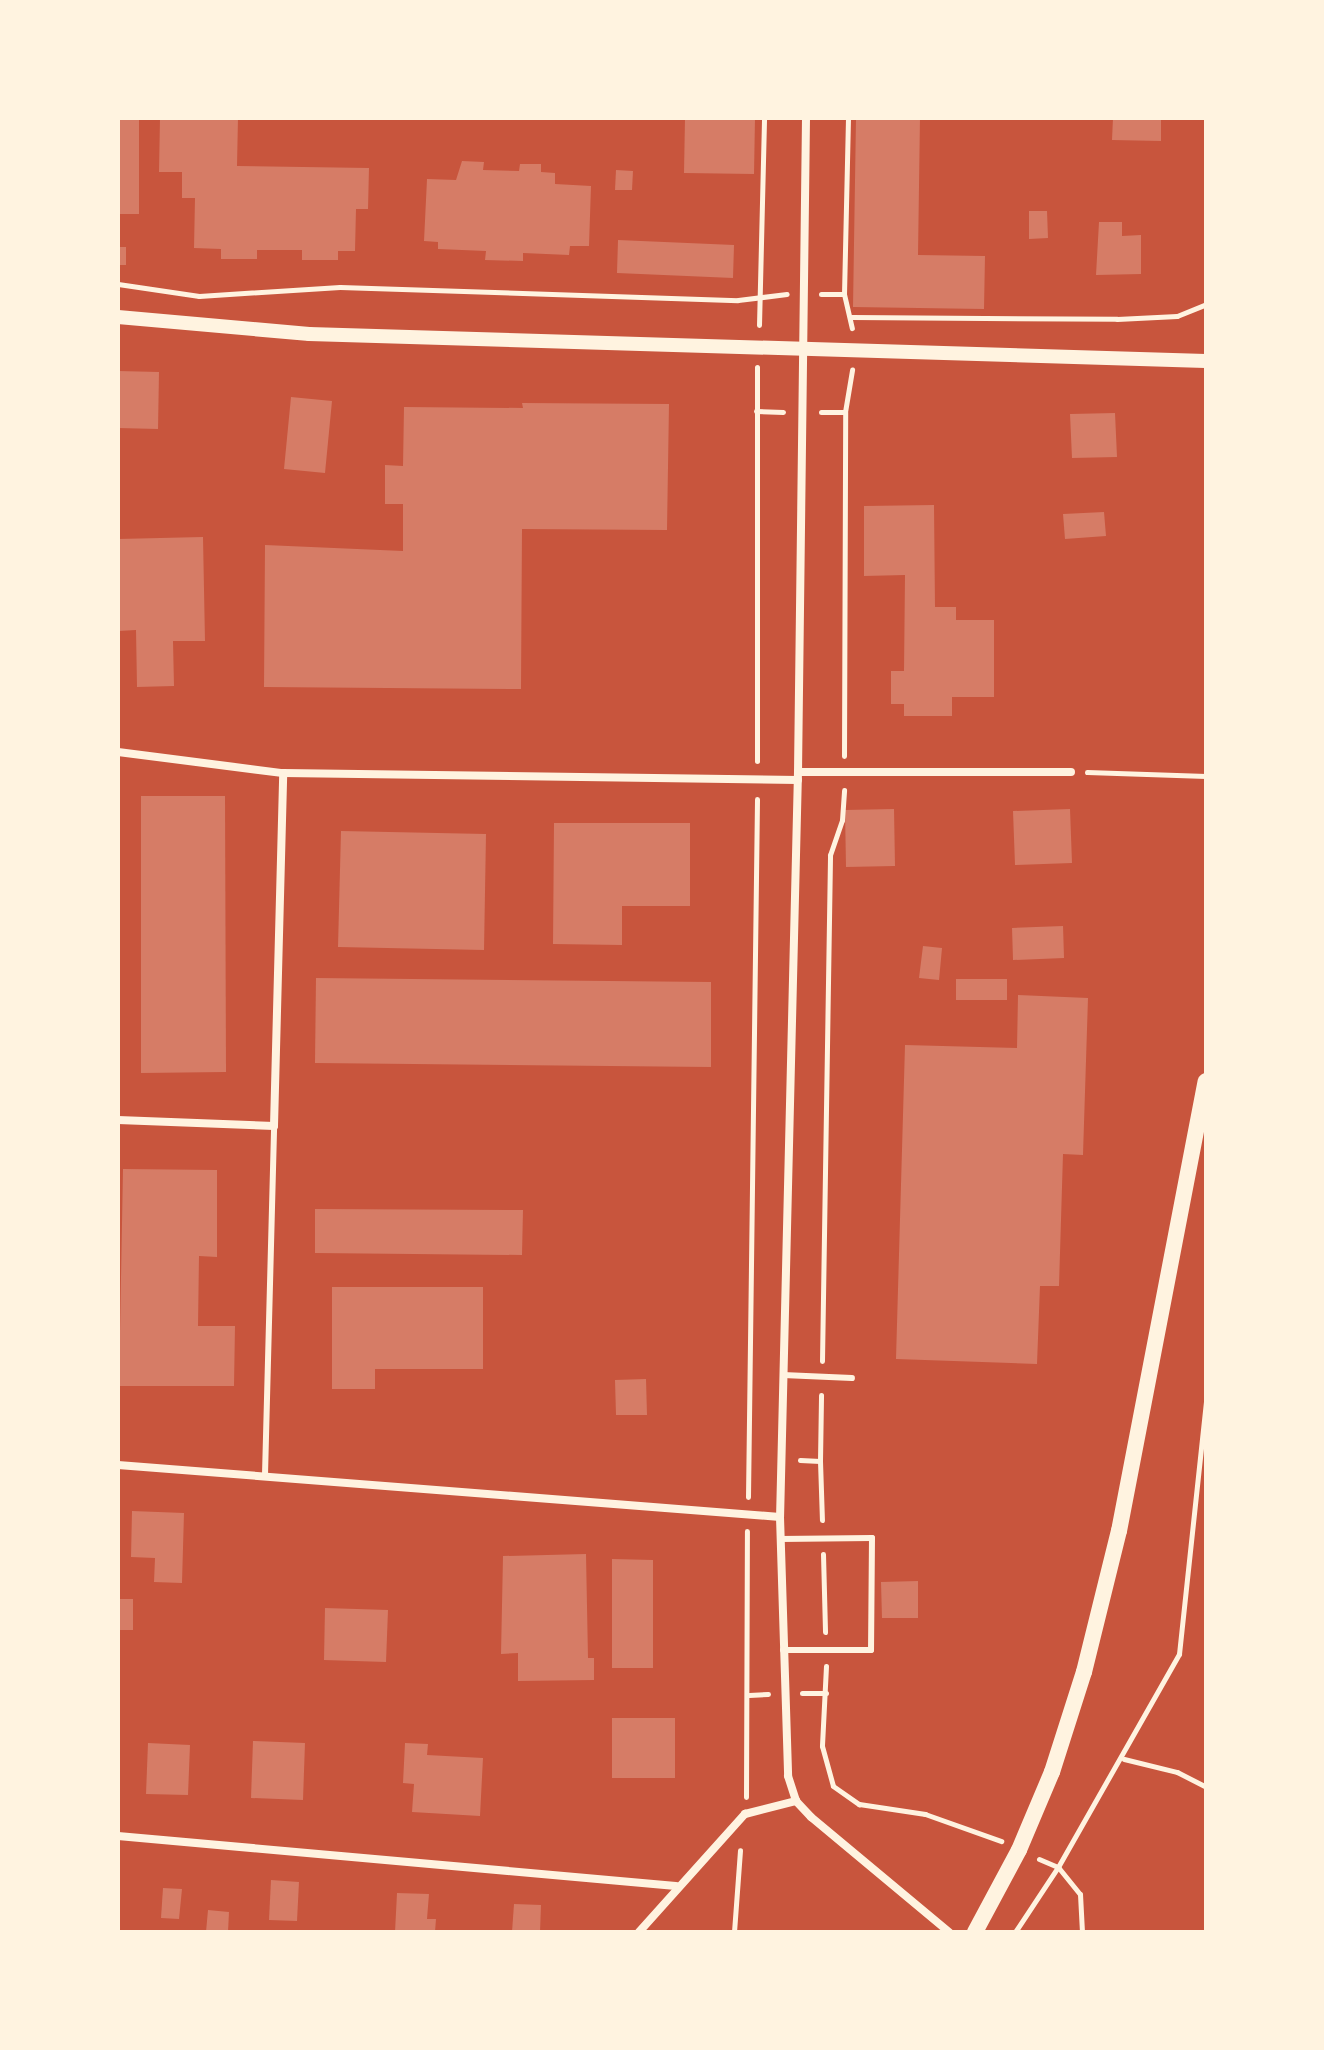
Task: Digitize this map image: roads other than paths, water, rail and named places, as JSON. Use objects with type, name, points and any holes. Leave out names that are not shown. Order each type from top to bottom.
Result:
[{"type":"main road","points":[[975,1932],[1019,1850],[1052,1772],[1084,1672],[1116,1545],[1206,1081]]},
{"type":"street","points":[[806,118],[798,776],[780,1517],[788,1776],[796,1801],[949,1932]]},
{"type":"street","points":[[118,317],[309,334],[852,353],[1206,361]]},
{"type":"street","points":[[118,752],[283,773],[757,780],[844,772],[1071,772]]},
{"type":"street","points":[[118,1120],[274,1126],[283,773]]},
{"type":"street","points":[[118,1465],[780,1517]]},
{"type":"street","points":[[639,1932],[676,1886],[745,1814],[796,1801]]},
{"type":"street","points":[[118,1836],[676,1886]]},
{"type":"lane","points":[[265,1475],[274,1126]]},
{"type":"lane","points":[[783,1375],[852,1378]]},
{"type":"lane","points":[[780,1539],[872,1538],[871,1650],[783,1650]]}]
